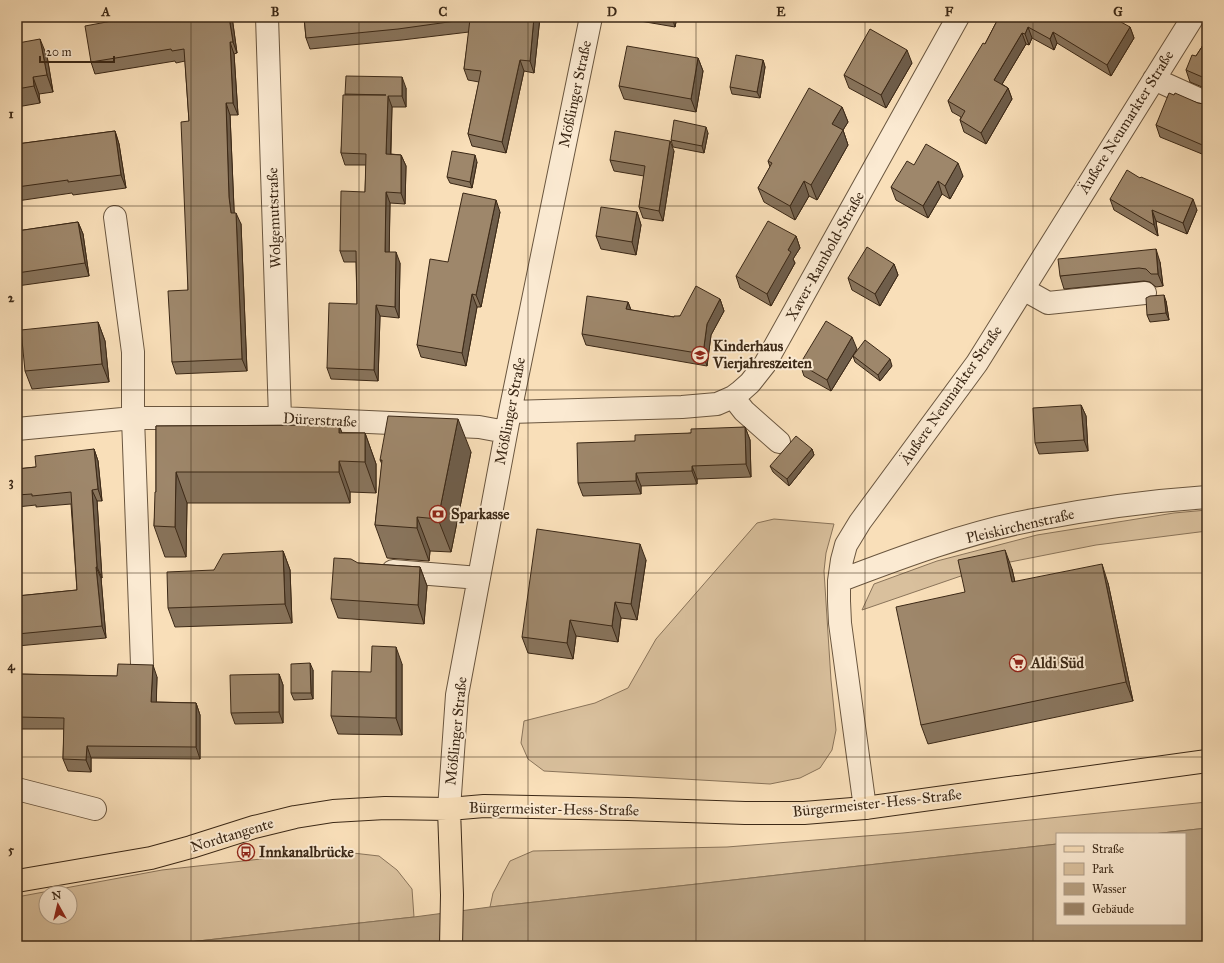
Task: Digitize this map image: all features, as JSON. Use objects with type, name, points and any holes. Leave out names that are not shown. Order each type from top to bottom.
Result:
[{"type":"main road","name":"Bürgermeister-Hess-Straße","points":[[449,809],[492,806],[745,813],[804,813],[865,808],[1207,760]]},
{"type":"main road","name":"Nordtangente","points":[[17,881],[151,858],[254,827],[295,817],[333,811],[385,808],[449,809]]},
{"type":"main road","points":[[449,809],[452,895],[451,946]]},
{"type":"street","name":"Wolgemutstraße","points":[[268,17],[280,418]]},
{"type":"street","name":"Mößlinger Straße","points":[[449,809],[457,695],[508,422],[591,17]]},
{"type":"street","name":"Xaver-Rambold-Straße","points":[[508,422],[717,404],[734,396],[750,383],[765,364],[958,17]]},
{"type":"street","name":"Äußere Neumarkter Straße","points":[[865,808],[840,623],[839,581],[846,545],[853,532],[977,363],[1193,17]]},
{"type":"street","points":[[1154,79],[1207,103]]},
{"type":"street","points":[[115,217],[133,352],[132,418],[142,664]]},
{"type":"street","points":[[1023,289],[1048,304],[1145,293]]},
{"type":"street","points":[[734,396],[744,411],[779,442]]},
{"type":"street","name":"Dürerstraße","points":[[17,429],[132,418],[280,418],[478,427],[508,422]]},
{"type":"street","name":"Pleiskirchenstraße","points":[[839,581],[923,550],[1032,520],[1165,500],[1207,497]]},
{"type":"street","points":[[374,569],[479,578]]},
{"type":"street","points":[[17,789],[95,809]]},
{"type":"green space","points":[[1207,510],[1207,531],[1096,545],[990,566],[862,610],[874,584],[937,561],[1037,535],[1174,513]]},
{"type":"green space","points":[[774,519],[834,524],[826,553],[824,571],[831,680],[836,730],[832,750],[820,768],[800,778],[770,784],[544,771],[528,759],[521,743],[524,721],[595,703],[628,688],[656,639],[757,523]]},
{"type":"green space","points":[[1207,802],[1207,828],[1162,833],[1056,833],[1056,844],[490,907],[493,893],[510,861],[533,851],[727,847],[903,833]]},
{"type":"green space","points":[[344,852],[379,856],[397,870],[412,889],[414,917],[153,946],[17,946],[17,897],[38,893],[38,925],[78,925],[78,886],[162,870],[315,853]]},
{"type":"water","points":[[1207,828],[1207,946],[153,946],[1056,844],[1056,925],[1186,925],[1186,833],[1162,833]]},
{"type":"building","points":[[156,17],[229,17],[233,42],[230,42],[233,103],[226,103],[229,197],[231,213],[236,213],[242,359],[172,362],[168,291],[188,290],[181,122],[189,121],[184,49],[172,51],[171,49],[91,62],[85,26],[128,18],[129,21]]},
{"type":"building","points":[[304,17],[534,17],[530,61],[520,60],[502,142],[468,134],[481,71],[464,69],[470,19],[398,29],[306,38]]},
{"type":"building","points":[[999,17],[1112,17],[1130,27],[1107,65],[1053,32],[1050,39],[1028,27],[1025,34],[1022,33],[994,80],[1008,88],[981,133],[960,120],[965,111],[948,101],[983,43],[985,44]]},
{"type":"building","points":[[870,29],[907,50],[881,95],[844,75]]},
{"type":"building","points":[[40,39],[47,75],[33,77],[34,86],[17,89],[17,52],[20,51],[18,43]]},
{"type":"building","points":[[1207,39],[1207,79],[1186,70],[1192,55],[1196,56]]},
{"type":"building","points":[[627,46],[698,58],[691,99],[619,86]]},
{"type":"building","points":[[736,55],[763,60],[757,92],[730,87]]},
{"type":"building","points":[[346,76],[402,77],[402,96],[388,96],[386,154],[401,155],[401,193],[386,192],[385,252],[396,252],[395,307],[376,305],[374,370],[327,368],[329,303],[357,304],[356,251],[340,251],[341,191],[365,192],[366,154],[341,153],[343,95],[386,95],[345,94]]},
{"type":"building","points":[[809,88],[842,107],[832,124],[843,130],[811,185],[804,181],[790,206],[758,188],[772,163],[768,161]]},
{"type":"building","points":[[1169,93],[1174,95],[1175,93],[1198,103],[1207,103],[1207,147],[1156,125]]},
{"type":"building","points":[[674,120],[706,127],[702,146],[671,140]]},
{"type":"building","points":[[115,131],[121,175],[17,187],[17,144]]},
{"type":"building","points":[[615,131],[670,141],[659,211],[639,207],[645,166],[610,160]]},
{"type":"building","points":[[926,144],[958,163],[945,186],[938,181],[923,206],[891,187],[907,161],[914,165]]},
{"type":"building","points":[[452,151],[475,155],[470,182],[447,177]]},
{"type":"building","points":[[1127,170],[1140,178],[1141,177],[1193,199],[1183,223],[1152,210],[1154,225],[1110,199]]},
{"type":"building","points":[[463,193],[496,200],[476,295],[472,294],[462,353],[417,345],[430,259],[448,262]]},
{"type":"building","points":[[601,207],[637,212],[632,242],[596,236]]},
{"type":"building","points":[[768,221],[796,236],[788,250],[791,252],[767,294],[736,276]]},
{"type":"building","points":[[78,222],[85,263],[17,273],[17,231]]},
{"type":"building","points":[[867,247],[894,264],[875,294],[848,278]]},
{"type":"building","points":[[1156,249],[1158,274],[1151,274],[1146,269],[1139,268],[1060,276],[1058,259]]},
{"type":"building","points":[[696,286],[720,299],[707,324],[703,354],[582,334],[587,296],[628,302],[626,309],[674,317],[680,316]]},
{"type":"building","points":[[1164,295],[1166,313],[1147,315],[1146,298],[1150,296]]},
{"type":"building","points":[[826,321],[852,337],[827,380],[800,364]]},
{"type":"building","points":[[98,322],[102,364],[25,371],[21,330]]},
{"type":"building","points":[[865,340],[890,359],[878,375],[853,356]]},
{"type":"building","points":[[1081,405],[1084,440],[1035,443],[1033,408]]},
{"type":"building","points":[[388,416],[458,419],[438,519],[417,517],[417,528],[375,525],[382,460],[380,460]]},
{"type":"building","points":[[339,425],[339,433],[365,433],[365,462],[339,461],[339,472],[176,472],[175,527],[154,526],[156,492],[156,426]]},
{"type":"building","points":[[745,427],[746,464],[692,466],[692,471],[636,473],[636,481],[578,483],[577,443],[635,441],[635,435],[691,433],[691,429]]},
{"type":"building","points":[[796,436],[812,449],[787,479],[770,466]]},
{"type":"building","points":[[94,449],[98,489],[92,490],[96,567],[102,626],[17,634],[17,596],[77,590],[71,492],[32,496],[32,494],[17,495],[17,469],[36,467],[35,456]]},
{"type":"building","points":[[537,529],[640,544],[631,604],[615,602],[612,626],[570,620],[567,643],[522,637]]},
{"type":"building","name":"Aldi Süd","points":[[1005,550],[1012,582],[1102,564],[1126,682],[921,725],[896,607],[965,592],[958,560]]},
{"type":"building","points":[[283,551],[285,604],[168,608],[167,572],[214,570],[223,554]]},
{"type":"building","points":[[334,558],[351,559],[358,563],[420,567],[418,605],[331,599]]},
{"type":"building","points":[[372,646],[396,647],[396,718],[331,716],[332,671],[371,672]]},
{"type":"building","points":[[310,663],[311,693],[291,693],[291,664]]},
{"type":"building","points":[[118,664],[153,665],[151,702],[196,703],[196,747],[87,746],[86,760],[63,759],[64,718],[17,717],[17,674],[117,676]]},
{"type":"building","points":[[279,674],[279,712],[231,713],[230,675]]},
{"type":"place","name":"Kinderhaus Vierjahreszeiten","points":[[700,355]]},
{"type":"place","name":"Sparkasse","points":[[438,514]]},
{"type":"place","name":"Aldi Süd","points":[[1018,663]]},
{"type":"place","name":"Innkanalbrücke","points":[[246,852]]}]
